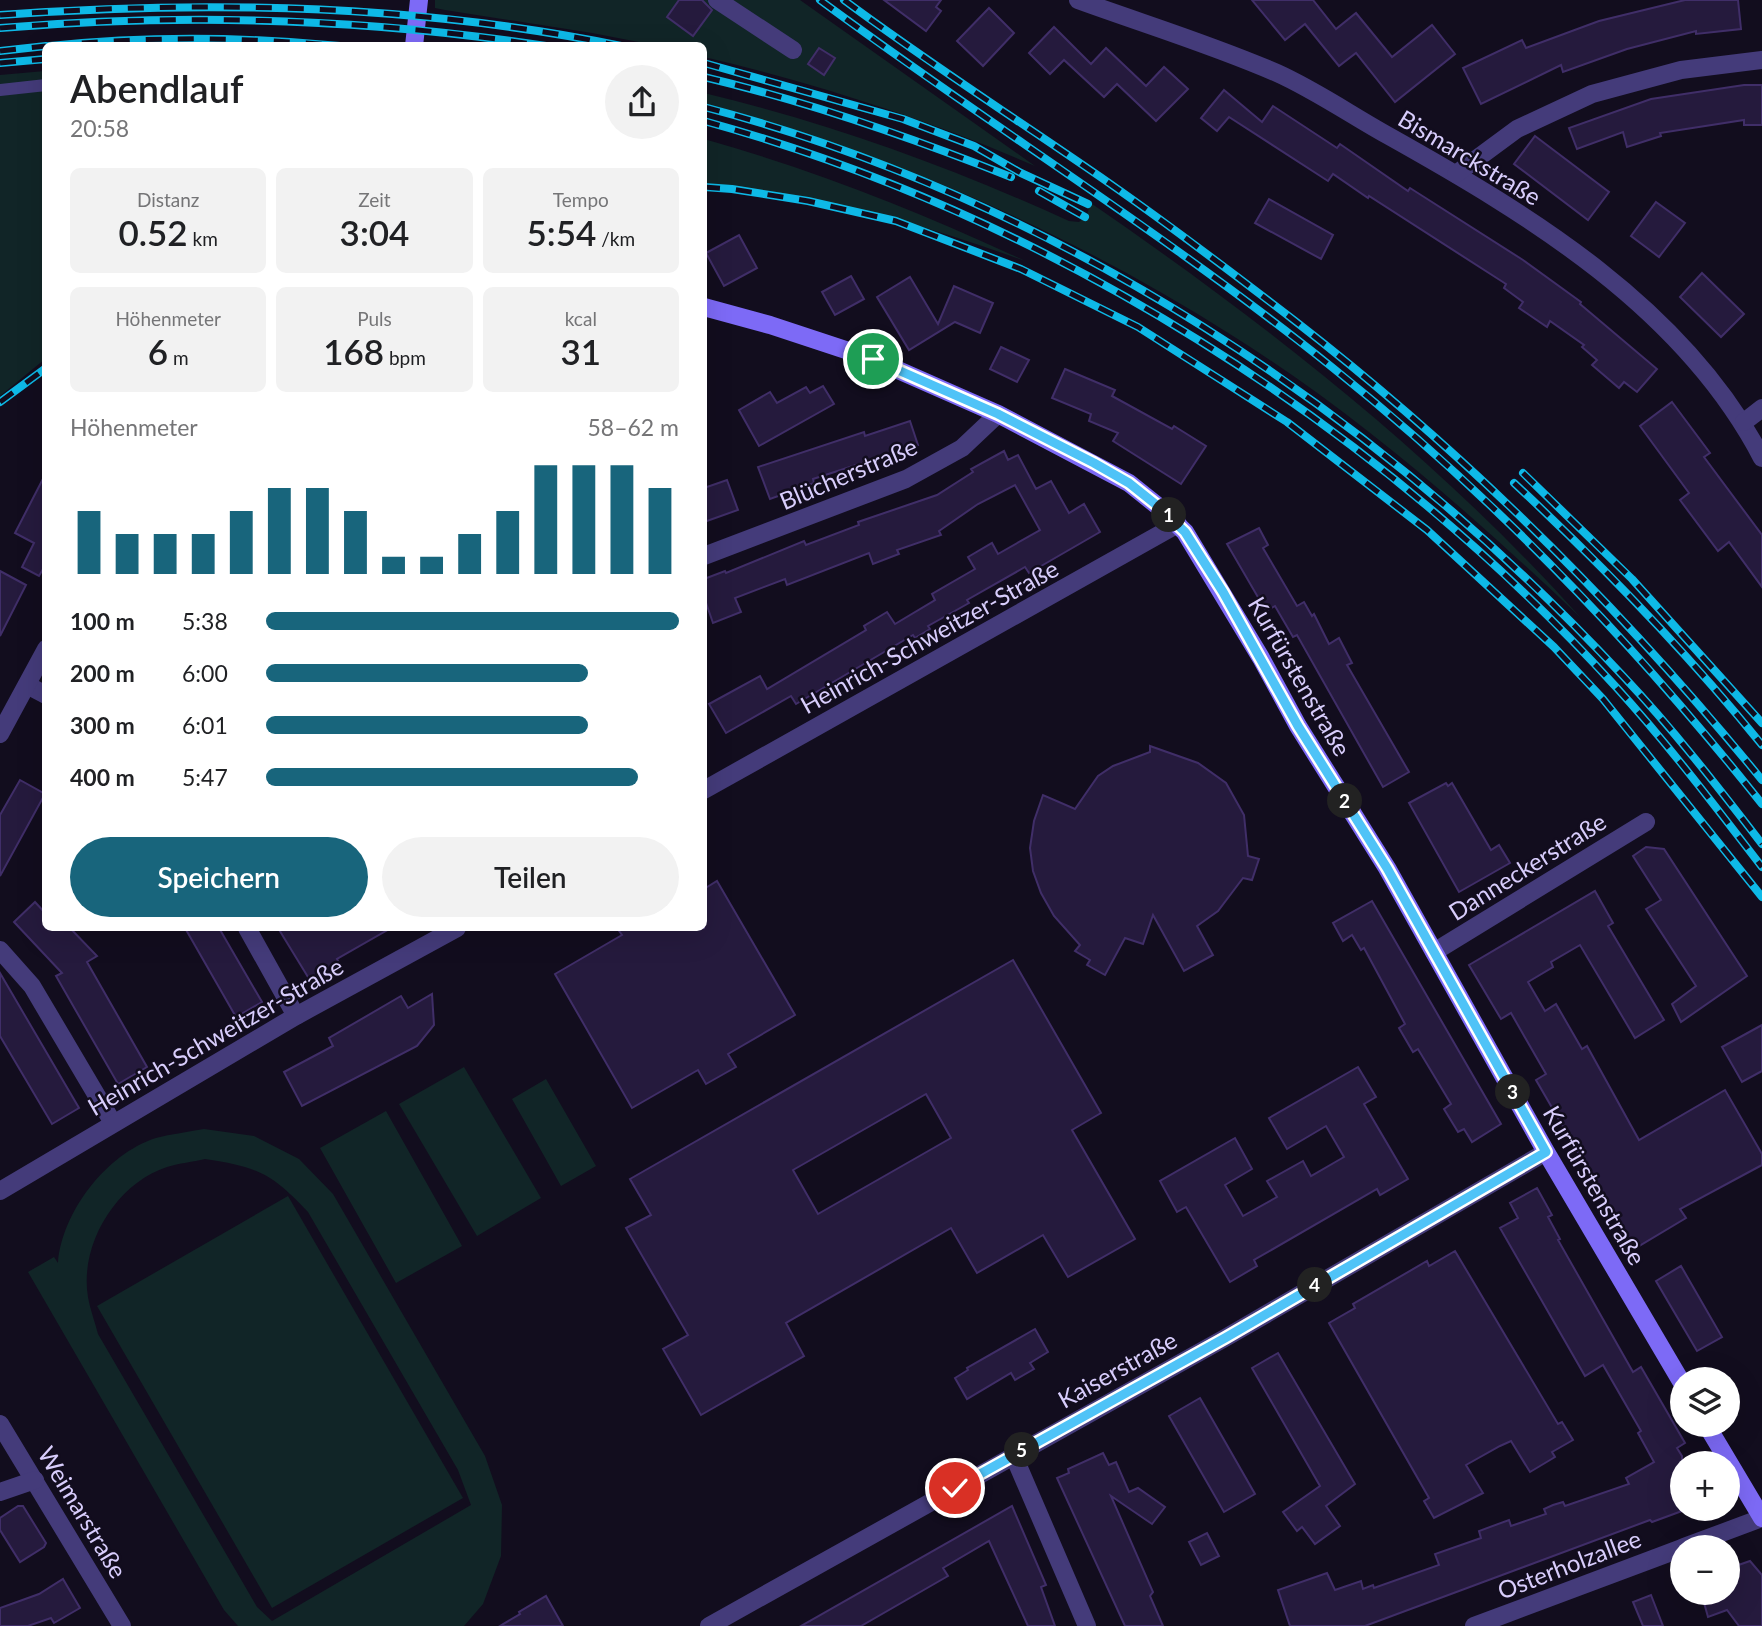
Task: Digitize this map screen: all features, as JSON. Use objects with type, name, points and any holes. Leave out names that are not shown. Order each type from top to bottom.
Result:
[{"type":"street","points":[[414,42],[419,0]]},
{"type":"street","points":[[717,0],[793,50]]},
{"type":"street","name":"Bismarckstraße","points":[[1078,0],[1278,74],[1456,174],[1574,251],[1635,300],[1692,355],[1744,422],[1762,458]]},
{"type":"street","points":[[1456,174],[1517,129],[1592,94],[1681,70],[1762,60]]},
{"type":"street","name":"Kurfürstenstraße","points":[[707,308],[770,325],[873,359],[998,414],[1129,483],[1178,524],[1223,592],[1298,726],[1387,868],[1546,1152],[1673,1367]]},
{"type":"street","points":[[1744,422],[1762,408]]},
{"type":"street","name":"Blücherstraße","points":[[707,555],[906,479],[962,448],[998,414]]},
{"type":"street","name":"Heinrich-Schweitzer-Straße","points":[[707,788],[1178,524]]},
{"type":"street","points":[[0,734],[42,657]]},
{"type":"street","points":[[27,685],[42,693]]},
{"type":"street","name":"Danneckerstraße","points":[[1434,951],[1646,822]]},
{"type":"street","points":[[249,931],[296,1016]]},
{"type":"street","name":"Heinrich-Schweitzer-Straße","points":[[0,1191],[296,1016],[452,931]]},
{"type":"street","points":[[0,950],[32,986],[113,1123]]},
{"type":"street","name":"Kaiserstraße","points":[[709,1626],[1225,1338],[1546,1152]]},
{"type":"street","name":"Weimarstraße","points":[[0,1424],[122,1626]]},
{"type":"street","points":[[1714,1437],[1762,1518]]},
{"type":"street","points":[[1013,1454],[1087,1626]]},
{"type":"street","points":[[0,1492],[35,1480]]},
{"type":"street","name":"Osterholzallee","points":[[1716,1535],[1762,1518]]},
{"type":"street","name":"Osterholzallee","points":[[1474,1626],[1670,1552]]},
{"type":"lane","points":[[0,90],[42,85]]},
{"type":"green space","points":[[435,0],[708,0],[741,23],[727,0],[800,0],[1035,166],[955,133],[872,104],[707,58],[707,42],[638,42],[435,8]]},
{"type":"green space","points":[[42,71],[42,361],[0,396],[0,75]]},
{"type":"green space","points":[[707,94],[798,118],[890,148],[980,182],[1069,221],[1079,222],[1087,215],[1089,208],[1085,199],[1217,293],[1407,446],[1525,558],[1581,618],[1457,505],[1370,433],[1280,367],[1171,298],[1043,230],[977,200],[842,146],[707,104]]},
{"type":"green space","points":[[707,140],[867,193],[1025,261],[947,234],[867,212],[827,202],[707,185]]},
{"type":"green space","points":[[464,1067],[541,1198],[477,1236],[399,1104]]},
{"type":"green space","points":[[546,1079],[596,1166],[561,1186],[512,1099]]},
{"type":"green space","points":[[386,1111],[462,1246],[396,1283],[320,1148]]},
{"type":"green space","points":[[204,1129],[254,1136],[299,1159],[333,1194],[485,1456],[502,1505],[501,1556],[483,1604],[464,1626],[238,1626],[224,1610],[28,1272],[54,1257],[58,1263],[61,1244],[78,1205],[104,1171],[120,1157],[156,1138]],"holes":[[[205,1159],[238,1165],[262,1174],[284,1188],[308,1212],[458,1470],[471,1505],[272,1621],[257,1607],[98,1334],[88,1297],[87,1277],[96,1237],[105,1218],[118,1201],[149,1175],[176,1164]]]},
{"type":"green space","points":[[288,1196],[463,1498],[272,1608],[97,1306]]},
{"type":"building","points":[[679,0],[702,0],[712,10],[693,36],[667,17]]},
{"type":"building","points":[[884,0],[941,0],[936,7],[941,11],[926,31]]},
{"type":"building","points":[[1252,0],[1313,0],[1336,29],[1356,13],[1392,57],[1432,25],[1455,54],[1395,102],[1356,53],[1339,66],[1305,24],[1285,40]]},
{"type":"building","points":[[1685,0],[1738,0],[1741,29],[1696,34],[1696,31],[1627,49],[1563,72],[1561,65],[1481,104],[1463,68],[1522,40],[1526,48],[1599,21]]},
{"type":"building","points":[[989,8],[1014,33],[983,66],[957,41]]},
{"type":"building","points":[[1054,27],[1091,64],[1106,48],[1146,86],[1164,67],[1188,89],[1156,121],[1117,84],[1104,97],[1064,60],[1050,74],[1029,53]]},
{"type":"building","points":[[819,48],[835,58],[824,75],[808,64]]},
{"type":"building","points":[[1744,85],[1762,85],[1762,125],[1744,125],[1744,120],[1660,133],[1661,136],[1627,147],[1623,132],[1577,149],[1569,128],[1651,99]]},
{"type":"building","points":[[1224,90],[1262,122],[1273,106],[1337,148],[1340,144],[1408,191],[1410,188],[1523,260],[1581,302],[1580,304],[1657,369],[1637,392],[1624,382],[1619,388],[1592,365],[1597,360],[1582,347],[1584,345],[1550,321],[1547,327],[1519,308],[1523,302],[1504,288],[1506,284],[1369,196],[1368,198],[1333,174],[1328,181],[1229,117],[1217,131],[1201,118]]},
{"type":"building","points":[[1535,136],[1609,192],[1588,220],[1514,164]]},
{"type":"building","points":[[1269,199],[1333,235],[1321,259],[1255,223]]},
{"type":"building","points":[[1656,202],[1685,223],[1659,257],[1631,236]]},
{"type":"building","points":[[739,235],[757,268],[724,286],[707,252]]},
{"type":"building","points":[[1702,273],[1744,314],[1721,337],[1680,297]]},
{"type":"building","points":[[851,276],[864,299],[835,315],[822,292]]},
{"type":"building","points":[[910,277],[938,324],[954,286],[993,303],[980,333],[955,322],[909,350],[877,297]]},
{"type":"building","points":[[1001,347],[1029,360],[1017,382],[990,369]]},
{"type":"building","points":[[1065,369],[1115,390],[1112,396],[1172,429],[1174,426],[1206,446],[1181,484],[1113,441],[1118,433],[1089,421],[1091,414],[1052,398]]},
{"type":"building","points":[[823,386],[834,404],[759,446],[739,410],[770,392],[777,403],[806,387],[810,393]]},
{"type":"building","points":[[1672,402],[1710,453],[1704,457],[1762,535],[1762,587],[1729,542],[1718,551],[1680,500],[1689,493],[1640,426]]},
{"type":"building","points":[[910,421],[918,445],[813,479],[814,483],[770,499],[758,467],[864,432],[865,436]]},
{"type":"building","points":[[1004,451],[1008,460],[1018,455],[1036,489],[1051,481],[1069,513],[1084,504],[1100,532],[1029,573],[1025,567],[967,600],[969,603],[928,626],[930,629],[915,638],[913,635],[796,704],[791,696],[726,733],[709,704],[760,676],[767,689],[866,630],[864,626],[887,612],[895,624],[935,600],[932,594],[975,569],[968,557],[992,543],[998,554],[1040,530],[1015,485],[978,504],[939,531],[941,535],[897,550],[899,554],[873,564],[869,553],[787,585],[785,579],[735,598],[741,612],[713,623],[707,606],[707,578],[725,571],[726,573],[804,541],[806,545],[859,525],[858,522],[937,495],[973,472],[971,469]]},
{"type":"building","points":[[727,480],[738,510],[707,521],[707,487]]},
{"type":"building","points":[[42,481],[42,571],[39,576],[22,567],[34,543],[15,533]]},
{"type":"building","points":[[1259,528],[1268,545],[1263,548],[1297,606],[1304,602],[1312,616],[1314,614],[1329,644],[1339,638],[1352,663],[1347,665],[1409,772],[1383,787],[1297,635],[1293,637],[1275,606],[1266,611],[1227,544]]},
{"type":"building","points":[[0,571],[26,585],[0,636]]},
{"type":"building","points":[[1150,746],[1198,763],[1226,783],[1244,815],[1248,856],[1259,859],[1252,880],[1243,878],[1218,911],[1197,926],[1213,955],[1184,971],[1153,915],[1143,944],[1125,938],[1105,975],[1087,965],[1090,960],[1075,951],[1080,945],[1054,916],[1041,893],[1033,871],[1030,848],[1034,821],[1043,795],[1075,809],[1098,776],[1113,766],[1150,752]]},
{"type":"building","points":[[20,780],[42,792],[42,799],[0,876],[0,815]]},
{"type":"building","points":[[1446,783],[1448,786],[1452,783],[1491,850],[1499,845],[1510,863],[1459,892],[1409,803]]},
{"type":"building","points":[[1646,847],[1664,849],[1747,976],[1681,1022],[1672,1004],[1696,986],[1646,909],[1661,900],[1633,856]]},
{"type":"building","points":[[717,881],[795,1015],[728,1054],[736,1067],[706,1084],[698,1070],[632,1108],[555,974],[622,935],[619,931],[707,931],[707,887]]},
{"type":"building","points":[[1595,891],[1613,923],[1608,926],[1664,1020],[1635,1038],[1580,945],[1551,962],[1553,967],[1528,982],[1545,1011],[1556,1004],[1582,1049],[1587,1046],[1639,1140],[1725,1090],[1762,1154],[1762,1165],[1680,1209],[1686,1218],[1634,1249],[1536,1080],[1546,1074],[1511,1013],[1501,1019],[1469,965]]},
{"type":"building","points":[[1372,901],[1501,1124],[1472,1142],[1464,1129],[1458,1132],[1444,1109],[1451,1104],[1418,1049],[1413,1052],[1399,1028],[1405,1024],[1364,948],[1361,950],[1352,935],[1343,941],[1333,923]]},
{"type":"building","points":[[35,902],[42,910],[42,931],[73,931],[97,956],[87,962],[147,1067],[118,1084],[56,976],[62,973],[14,922]]},
{"type":"building","points":[[187,931],[221,931],[262,1002],[236,1017]]},
{"type":"building","points":[[280,931],[386,931],[337,959],[340,965],[311,982]]},
{"type":"building","points":[[1013,960],[1101,1113],[1072,1130],[1135,1239],[1068,1277],[1043,1235],[977,1273],[951,1228],[786,1323],[804,1356],[701,1415],[663,1349],[688,1335],[626,1228],[651,1215],[630,1179]],"holes":[[[926,1094],[951,1138],[818,1214],[793,1170]]]},
{"type":"building","points":[[0,973],[79,1108],[52,1124],[0,1036]]},
{"type":"building","points":[[432,994],[434,1025],[417,1046],[302,1106],[284,1072],[333,1046],[329,1038],[401,996],[408,1008]]},
{"type":"building","points":[[1762,1025],[1762,1071],[1742,1082],[1722,1047]]},
{"type":"building","points":[[1358,1067],[1376,1097],[1364,1104],[1408,1179],[1380,1195],[1377,1189],[1254,1260],[1257,1266],[1230,1282],[1186,1207],[1177,1212],[1160,1181],[1235,1138],[1252,1169],[1225,1185],[1243,1216],[1277,1197],[1267,1181],[1303,1161],[1311,1176],[1344,1157],[1326,1126],[1287,1149],[1269,1118]]},
{"type":"building","points":[[1537,1188],[1552,1215],[1548,1217],[1560,1239],[1558,1240],[1633,1372],[1641,1367],[1670,1417],[1670,1437],[1682,1437],[1685,1443],[1677,1448],[1679,1451],[1670,1451],[1670,1515],[1652,1522],[1650,1520],[1365,1626],[1290,1626],[1278,1590],[1327,1573],[1335,1590],[1361,1581],[1363,1589],[1373,1585],[1374,1588],[1439,1565],[1435,1554],[1481,1538],[1479,1531],[1509,1520],[1511,1526],[1546,1514],[1544,1509],[1553,1505],[1563,1502],[1565,1506],[1629,1484],[1626,1478],[1654,1462],[1638,1433],[1641,1431],[1603,1365],[1585,1376],[1500,1228],[1518,1218],[1510,1203]]},
{"type":"building","points":[[1455,1251],[1558,1424],[1562,1422],[1573,1440],[1552,1452],[1555,1457],[1530,1472],[1511,1441],[1466,1465],[1483,1493],[1434,1518],[1424,1501],[1429,1498],[1329,1323],[1355,1308],[1353,1304],[1427,1261],[1429,1266]]},
{"type":"building","points":[[1681,1266],[1722,1337],[1697,1351],[1656,1281]]},
{"type":"building","points":[[1035,1329],[1048,1352],[1030,1363],[1034,1369],[1015,1380],[1011,1373],[967,1399],[955,1378],[968,1370],[967,1368]]},
{"type":"building","points":[[1278,1353],[1355,1484],[1326,1506],[1340,1526],[1315,1544],[1302,1527],[1297,1531],[1283,1512],[1320,1486],[1252,1368]]},
{"type":"building","points":[[1200,1398],[1255,1494],[1224,1512],[1169,1416]]},
{"type":"building","points":[[1103,1453],[1109,1465],[1116,1462],[1129,1492],[1138,1488],[1165,1507],[1152,1524],[1111,1496],[1153,1592],[1150,1596],[1163,1626],[1125,1626],[1057,1478],[1069,1473],[1068,1469]]},
{"type":"building","points":[[18,1506],[23,1506],[46,1543],[20,1562],[0,1530],[0,1518]]},
{"type":"building","points":[[1012,1506],[1046,1585],[1041,1587],[1055,1626],[1028,1626],[989,1541],[943,1568],[948,1576],[861,1626],[801,1626]]},
{"type":"building","points":[[1207,1533],[1219,1556],[1201,1565],[1189,1542]]},
{"type":"building","points":[[1750,1561],[1762,1575],[1762,1626],[1739,1626],[1727,1610],[1708,1617],[1705,1605],[1740,1605],[1740,1564]]},
{"type":"building","points":[[63,1579],[80,1608],[54,1623],[51,1618],[28,1626],[0,1626],[0,1608],[39,1594]]},
{"type":"building","points":[[1651,1595],[1663,1626],[1643,1626],[1633,1602]]},
{"type":"building","points":[[546,1596],[563,1626],[500,1626],[520,1614],[519,1612]]},
{"type":"railway","points":[[820,0],[1207,272],[1271,319],[1392,417],[1506,520],[1613,629],[1762,804]]},
{"type":"railway","points":[[844,0],[1109,183],[1272,303],[1359,372],[1482,480],[1599,595],[1655,655],[1762,780]]},
{"type":"railway","points":[[0,15],[156,8],[312,9],[467,21],[599,42]]},
{"type":"railway","points":[[0,28],[137,21],[273,21],[410,29],[516,42]]},
{"type":"railway","points":[[108,42],[195,39],[282,42]]},
{"type":"railway","points":[[0,51],[42,46]]},
{"type":"railway","points":[[0,63],[42,59]]},
{"type":"railway","points":[[707,64],[903,119],[974,146],[1021,173],[1088,204]]},
{"type":"railway","points":[[707,78],[859,121],[1011,177]]},
{"type":"railway","points":[[707,108],[834,147],[961,197],[1084,258],[1203,327],[1316,404],[1425,488],[1527,579],[1642,696],[1695,758],[1762,844]]},
{"type":"railway","points":[[707,122],[832,162],[958,212],[1080,272],[1199,340],[1312,417],[1420,500],[1521,590],[1616,687],[1691,776],[1762,867]]},
{"type":"railway","points":[[707,187],[808,201],[896,221],[1021,269],[1138,327],[1287,422],[1427,530],[1554,647],[1603,699],[1762,897]]},
{"type":"railway","points":[[1039,191],[1085,217]]},
{"type":"railway","points":[[0,402],[42,371]]},
{"type":"railway","points":[[1523,473],[1632,579],[1762,723]]},
{"type":"railway","points":[[1514,483],[1643,610],[1704,676],[1762,745]]},
{"type":"route","points":[[873,359],[998,414],[1094,463],[1129,483],[1185,532],[1223,592],[1298,726],[1387,868],[1546,1152],[1225,1338],[955,1488]]}]
